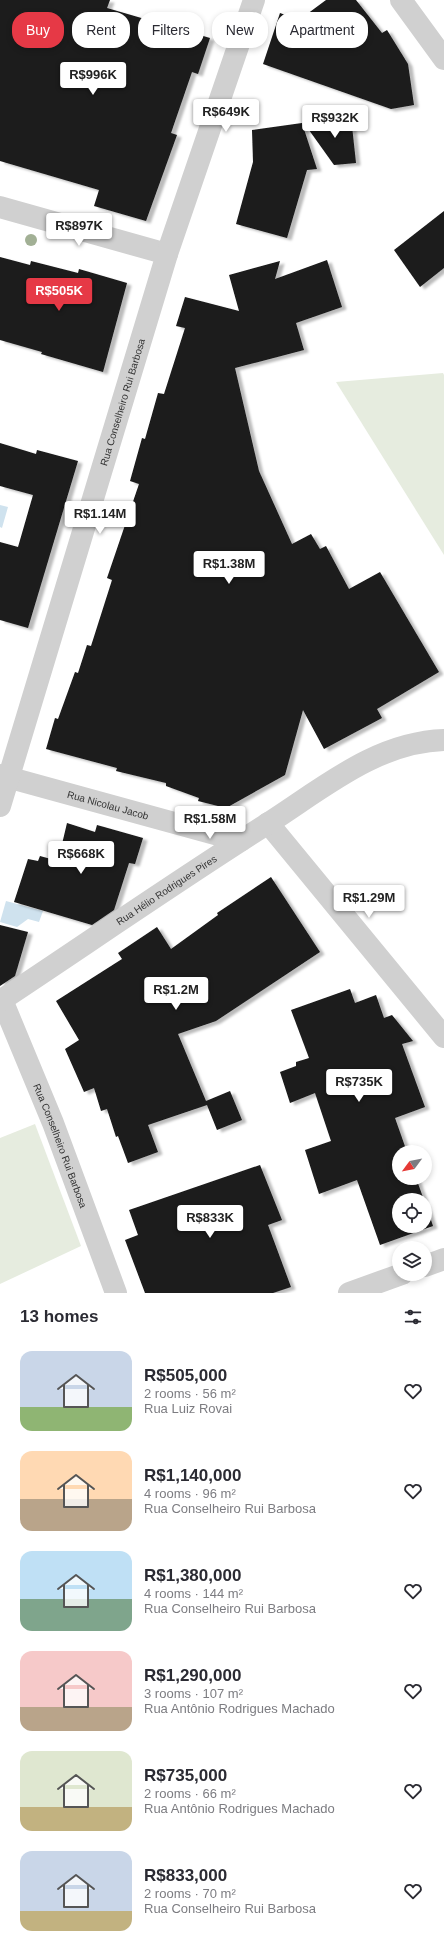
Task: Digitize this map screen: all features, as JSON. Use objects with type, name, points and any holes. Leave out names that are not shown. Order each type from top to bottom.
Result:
[{"type":"street","name":"Rua Conselheiro Rui Barbosa","points":[[0,806],[4,776],[167,254],[254,0]]},
{"type":"street","points":[[401,0],[444,59]]},
{"type":"street","points":[[0,207],[167,254]]},
{"type":"street","name":"Rua Hélio Rodrigues Pires","points":[[1,1000],[240,841],[354,768],[379,755],[411,744],[430,740],[444,740]]},
{"type":"street","name":"Rua Nicolau Jacob","points":[[4,776],[240,841]]},
{"type":"street","points":[[268,823],[444,1037]]},
{"type":"street","name":"Rua Conselheiro Rui Barbosa","points":[[1,1000],[53,1123],[116,1293]]},
{"type":"street","points":[[432,1263],[444,1259]]},
{"type":"street","points":[[349,1293],[392,1278]]},
{"type":"shaded area","points":[[443,373],[444,375],[444,555],[336,382]]},
{"type":"shaded area","points":[[35,1124],[81,1246],[0,1284],[0,1138]]},
{"type":"water","points":[[0,505],[8,507],[2,528],[0,527]]},
{"type":"water","points":[[6,901],[43,911],[39,922],[28,919],[17,927],[0,922]]},
{"type":"building","points":[[0,0],[110,0],[107,8],[121,12],[72,12],[72,48],[130,48],[130,15],[138,17],[138,48],[204,48],[204,36],[210,38],[198,74],[192,72],[171,133],[177,135],[146,221],[94,206],[99,190],[0,161]]},
{"type":"building","points":[[326,0],[356,0],[365,12],[310,12]]},
{"type":"building","points":[[368,15],[382,33],[387,30],[408,64],[414,105],[391,109],[263,64],[276,25],[276,48],[368,48]]},
{"type":"building","points":[[351,117],[356,163],[334,165],[304,123]]},
{"type":"building","points":[[302,123],[317,169],[307,170],[287,238],[236,224],[253,162],[252,130]]},
{"type":"building","points":[[444,211],[444,268],[420,287],[394,250]]},
{"type":"building","points":[[0,257],[30,265],[31,261],[78,273],[79,269],[127,283],[103,372],[41,354],[42,352],[0,340]]},
{"type":"building","points":[[327,260],[342,307],[296,323],[304,350],[235,368],[259,471],[292,544],[311,534],[320,549],[326,546],[349,589],[380,572],[439,672],[377,709],[382,718],[324,749],[303,710],[285,775],[226,808],[198,801],[199,798],[166,786],[166,783],[116,771],[117,768],[46,749],[55,718],[58,719],[75,672],[78,673],[87,645],[91,646],[112,580],[107,578],[139,484],[130,481],[142,438],[145,439],[158,393],[164,394],[185,328],[176,326],[185,297],[239,311],[229,275],[280,261],[275,279]]},
{"type":"building","points":[[0,443],[36,454],[37,450],[78,461],[28,628],[0,620],[0,542],[18,547],[33,495],[0,486]]},
{"type":"building","points":[[67,823],[95,832],[97,825],[143,838],[135,864],[129,863],[114,910],[92,925],[14,902],[28,859],[38,861],[40,856],[58,861]]},
{"type":"building","points":[[271,877],[320,952],[216,1021],[178,1034],[206,1101],[230,1091],[242,1120],[217,1130],[207,1105],[148,1125],[158,1152],[128,1163],[118,1136],[116,1137],[107,1109],[101,1111],[94,1088],[84,1092],[65,1049],[79,1040],[56,1001],[122,959],[118,953],[157,927],[171,949],[218,915],[217,913]]},
{"type":"building","points":[[0,925],[28,932],[15,976],[0,986]]},
{"type":"building","points":[[350,989],[355,1003],[376,995],[384,1018],[392,1015],[413,1041],[402,1044],[425,1107],[395,1118],[405,1145],[392,1145],[392,1185],[419,1185],[421,1193],[392,1193],[392,1233],[413,1233],[380,1245],[357,1180],[319,1194],[305,1150],[331,1141],[315,1093],[290,1103],[280,1072],[296,1066],[296,1062],[309,1058],[291,1010]]},
{"type":"building","points":[[260,1165],[282,1220],[268,1225],[291,1287],[273,1293],[145,1293],[125,1240],[138,1235],[129,1210]]}]
